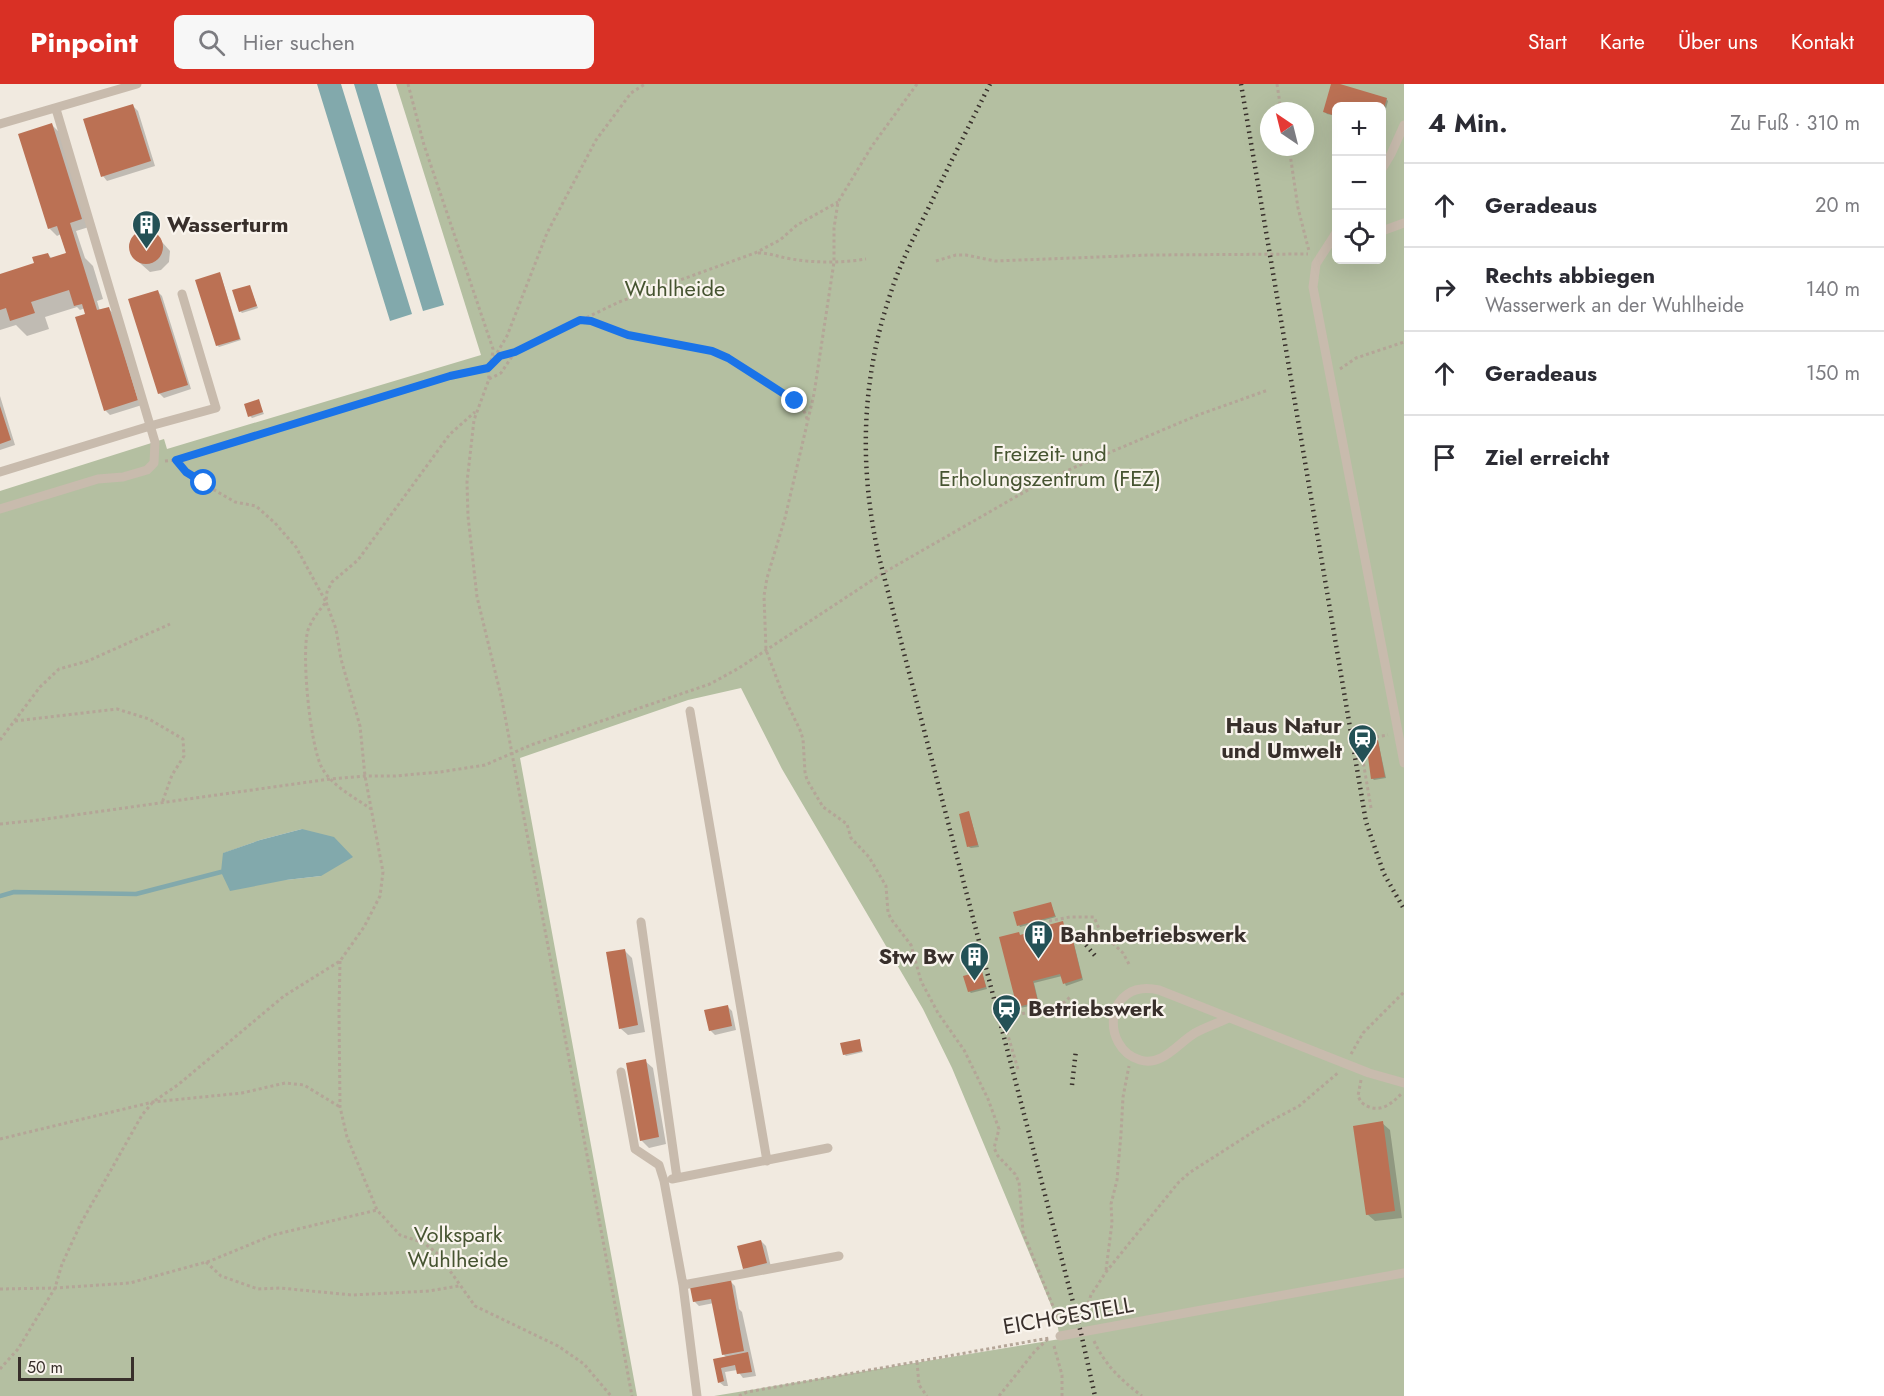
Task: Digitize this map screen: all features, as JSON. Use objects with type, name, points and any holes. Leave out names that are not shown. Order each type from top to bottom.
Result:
[{"type":"lane","points":[[0,124],[137,84]]},
{"type":"lane","points":[[0,509],[98,479],[123,477],[147,470],[154,463],[155,442],[56,109]]},
{"type":"lane","points":[[1386,162],[1404,125]]},
{"type":"lane","points":[[1386,230],[1404,223]]},
{"type":"lane","points":[[1332,239],[1316,264],[1313,287],[1403,747],[1404,763]]},
{"type":"lane","points":[[1322,254],[1332,250]]},
{"type":"lane","points":[[0,472],[216,408],[182,294]]},
{"type":"lane","points":[[690,711],[767,1161]]},
{"type":"lane","points":[[641,922],[677,1178]]},
{"type":"lane","points":[[1229,1018],[1192,1035],[1162,1058],[1153,1061],[1142,1061],[1132,1057],[1114,1034],[1113,1021],[1117,1005],[1131,992],[1148,988],[1159,990],[1369,1073],[1404,1083]]},
{"type":"lane","points":[[621,1072],[635,1149],[659,1165],[664,1181],[683,1285],[697,1396]]},
{"type":"lane","points":[[664,1181],[828,1148]]},
{"type":"lane","points":[[683,1285],[839,1256]]},
{"type":"lane","name":"EICHGESTELL","points":[[1062,1336],[1404,1273]]},
{"type":"path","points":[[408,84],[424,145],[491,340],[492,358],[488,368],[489,379],[476,411],[469,451],[467,482],[471,562],[477,597],[502,700],[632,1396]]},
{"type":"path","points":[[488,368],[507,336],[547,233],[596,140],[631,93],[645,84]]},
{"type":"path","points":[[917,84],[872,146],[838,202],[834,228],[834,262],[814,394],[785,518],[767,578],[764,605],[766,650],[783,695],[800,729],[807,780],[823,807],[847,824],[851,838],[869,856],[886,886],[888,912],[891,919],[911,945],[921,981],[938,1013],[964,1050],[988,1099],[999,1129],[994,1148],[1019,1182],[1023,1232],[1062,1336]]},
{"type":"path","points":[[1277,84],[1280,102]]},
{"type":"path","points":[[1289,156],[1298,208],[1310,254]]},
{"type":"path","points":[[154,463],[176,460],[450,376],[488,368],[500,356],[515,352],[580,320],[662,285],[755,253],[780,240],[797,225],[838,202]]},
{"type":"path","points":[[755,253],[768,253],[791,259],[834,262],[866,259]]},
{"type":"path","points":[[936,261],[956,255],[995,261],[1150,255],[1322,254]]},
{"type":"path","points":[[580,320],[602,324],[628,335],[712,351],[728,358],[795,401],[803,408],[807,419]]},
{"type":"path","points":[[1334,387],[1335,375],[1349,362],[1404,342]]},
{"type":"path","points":[[489,379],[501,373],[515,352]]},
{"type":"path","points":[[0,824],[330,779],[440,772],[494,762],[531,745],[710,684],[883,573],[1033,487],[1072,468],[1268,390]]},
{"type":"path","points":[[371,809],[330,779],[315,754],[305,656],[308,631],[326,602],[327,592],[332,582],[358,560],[450,434],[476,411]]},
{"type":"path","points":[[0,1369],[18,1348],[55,1288],[62,1263],[81,1223],[142,1115],[153,1102],[179,1084],[284,996],[340,961],[364,927],[380,897],[383,872],[365,776],[360,726],[341,658],[336,629],[326,602],[296,547],[275,523],[256,506],[235,502],[194,478],[176,460]]},
{"type":"path","points":[[0,740],[40,687],[59,669],[88,661],[170,624]]},
{"type":"path","points":[[687,693],[688,700]]},
{"type":"path","points":[[15,721],[117,709],[166,727],[183,739],[184,756],[172,775],[162,803]]},
{"type":"path","points":[[1371,807],[1360,743],[1363,739],[1399,733]]},
{"type":"path","points":[[1049,921],[1070,917],[1094,917],[1100,931],[1123,953],[1130,966]]},
{"type":"path","points":[[340,961],[340,1107],[347,1137],[377,1210],[400,1235],[424,1243],[438,1254],[476,1306],[558,1346],[584,1364],[611,1396]]},
{"type":"path","points":[[1142,1396],[1116,1374],[1102,1358],[1089,1331],[1085,1313],[1091,1295],[1106,1272],[1178,1183],[1190,1173],[1313,1095],[1346,1064],[1363,1033],[1404,992]]},
{"type":"path","points":[[1018,1069],[1003,1018],[1065,1002],[1071,996]]},
{"type":"path","points":[[1106,1272],[1112,1223],[1111,1204],[1117,1180],[1123,1097],[1127,1071],[1132,1057]]},
{"type":"path","points":[[1369,1073],[1359,1085],[1358,1096],[1365,1106],[1374,1109],[1383,1108],[1404,1091]]},
{"type":"path","points":[[0,1139],[153,1102],[242,1093],[285,1083],[304,1085],[340,1107]]},
{"type":"path","points":[[0,1288],[55,1288],[130,1283],[206,1262],[273,1235],[377,1210]]},
{"type":"path","points":[[206,1262],[221,1276],[258,1289],[280,1288],[352,1295],[429,1291],[460,1286]]},
{"type":"path","name":"EICHGESTELL","points":[[739,1396],[747,1392],[1062,1336]]},
{"type":"path","points":[[999,1396],[1035,1351],[1048,1339],[1055,1348],[1062,1375],[1062,1396]]},
{"type":"path","points":[[916,1362],[919,1385],[927,1396]]},
{"type":"path","points":[[732,1396],[747,1392]]},
{"type":"green space","points":[[396,84],[1404,84],[1404,1396],[714,1396],[1060,1339],[1056,1317],[952,1068],[923,1009],[782,769],[741,688],[688,700],[520,758],[637,1396],[0,1396],[0,491],[164,439],[167,449],[481,355]],"holes":[[[302,829],[321,876],[286,880],[224,853],[260,840]]]},
{"type":"water","points":[[317,84],[341,84],[412,314],[390,321]]},
{"type":"water","points":[[354,84],[377,84],[444,305],[423,311]]},
{"type":"water","points":[[302,829],[334,837],[353,857],[321,876],[230,891],[221,872],[223,853]]},
{"type":"building","points":[[1331,84],[1340,84],[1387,98],[1386,102],[1332,102],[1332,115],[1323,112]]},
{"type":"building","points":[[133,104],[151,161],[101,177],[83,119]]},
{"type":"building","points":[[52,123],[82,219],[70,223],[97,310],[109,307],[138,400],[104,411],[75,317],[85,314],[82,304],[74,306],[69,290],[31,302],[35,313],[10,321],[6,308],[0,310],[0,274],[34,263],[32,257],[48,253],[50,258],[66,253],[57,226],[48,229],[18,134]]},
{"type":"building","name":"Wasserturm","points":[[146,230],[158,235],[163,247],[158,259],[146,264],[134,259],[129,247],[134,235]]},
{"type":"building","points":[[220,272],[240,339],[216,346],[195,280]]},
{"type":"building","points":[[250,285],[257,306],[239,312],[232,290]]},
{"type":"building","points":[[158,290],[188,385],[158,394],[128,299]]},
{"type":"building","points":[[259,399],[263,412],[248,417],[244,404]]},
{"type":"building","points":[[0,406],[11,440],[0,444]]},
{"type":"building","points":[[1378,740],[1385,777],[1371,779],[1366,742]]},
{"type":"building","points":[[969,811],[978,845],[967,847],[959,814]]},
{"type":"building","points":[[1051,902],[1055,916],[1017,926],[1013,912]]},
{"type":"building","name":"Bahnbetriebswerk","points":[[1063,921],[1065,929],[1070,928],[1082,978],[1063,984],[1060,974],[1033,981],[1038,1002],[1017,1007],[999,937],[1019,932],[1020,935]]},
{"type":"building","points":[[625,949],[638,1025],[619,1029],[606,952]]},
{"type":"building","name":"Stw Bw","points":[[982,971],[986,987],[968,992],[963,976]]},
{"type":"building","points":[[728,1005],[732,1026],[709,1031],[704,1010]]},
{"type":"building","points":[[860,1039],[862,1051],[843,1055],[840,1043]]},
{"type":"building","points":[[646,1059],[659,1137],[640,1141],[626,1063]]},
{"type":"building","points":[[1383,1121],[1395,1211],[1366,1215],[1353,1126]]},
{"type":"building","points":[[761,1240],[767,1263],[743,1269],[737,1246]]},
{"type":"building","points":[[731,1280],[744,1351],[722,1355],[711,1299],[693,1302],[690,1287]]},
{"type":"building","points":[[748,1352],[752,1372],[737,1374],[735,1365],[721,1368],[724,1381],[718,1383],[713,1359]]},
{"type":"waterway","points":[[0,896],[14,892],[136,894],[221,872]]},
{"type":"railway","points":[[990,84],[909,248],[880,327],[873,360],[866,425],[868,491],[879,557],[1081,1333],[1095,1396]]},
{"type":"railway","points":[[1241,84],[1366,822],[1384,874],[1404,909]]},
{"type":"railway","points":[[1086,945],[1097,958]]},
{"type":"railway","points":[[1072,1085],[1076,1050]]},
{"type":"place","name":"Wasserturm","points":[[146,250]]},
{"type":"place","name":"Haus Natur und Umwelt","points":[[1363,764]]},
{"type":"place","name":"Bahnbetriebswerk","points":[[1039,960]]},
{"type":"place","name":"Stw Bw","points":[[975,982]]},
{"type":"place","name":"Betriebswerk","points":[[1007,1034]]},
{"type":"route","points":[[204,483],[186,472],[176,460],[450,376],[488,368],[500,356],[515,352],[580,320],[602,324],[628,335],[712,351],[728,358],[795,401]]},
{"type":"park label","name":"Wuhlheide","points":[[675,288]]},
{"type":"park label","name":"Freizeit- und Erholungszentrum (FEZ)","points":[[1050,466]]},
{"type":"park label","name":"Volkspark Wuhlheide","points":[[458,1246]]}]
